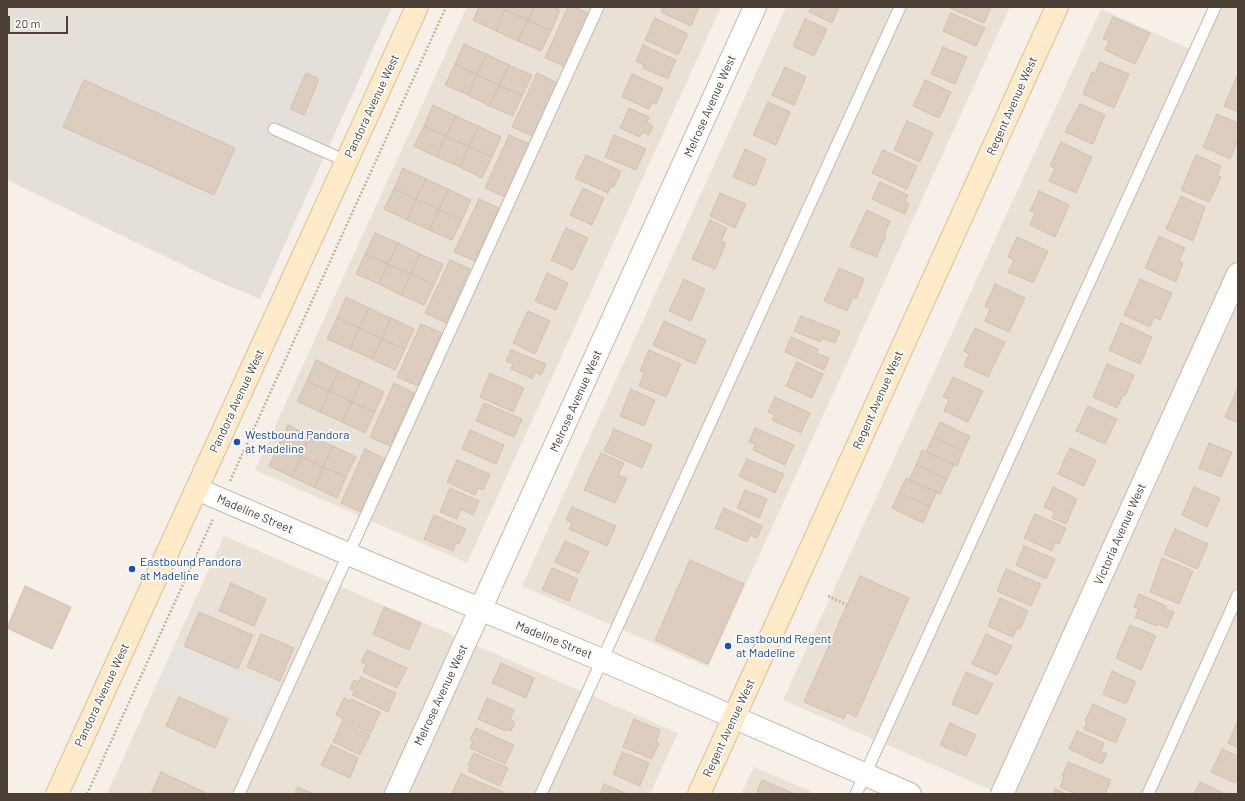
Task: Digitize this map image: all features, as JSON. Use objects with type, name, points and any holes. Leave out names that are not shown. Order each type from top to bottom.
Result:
[{"type":"street","name":"Pandora Avenue West","points":[[57,794],[417,7]]},
{"type":"street","name":"Melrose Avenue West","points":[[396,794],[755,7]]},
{"type":"street","name":"Regent Avenue West","points":[[699,794],[1057,7]]},
{"type":"street","name":"Victoria Avenue West","points":[[1002,794],[1238,274]]},
{"type":"street","name":"Madeline Street","points":[[197,489],[602,660],[733,718],[861,784],[910,794]]},
{"type":"lane","points":[[239,794],[598,7]]},
{"type":"lane","points":[[541,794],[900,7]]},
{"type":"lane","points":[[861,784],[1216,7]]},
{"type":"lane","points":[[274,129],[346,161]]},
{"type":"lane","points":[[1148,794],[1238,595]]},
{"type":"path","points":[[87,794],[446,7]]},
{"type":"path","points":[[828,596],[847,605]]},
{"type":"shaded area","points":[[7,7],[392,7],[260,299],[212,279],[7,180]]},
{"type":"shaded area","points":[[467,7],[721,7],[467,563],[255,470]]},
{"type":"shaded area","points":[[786,7],[1010,7],[708,667],[522,586]]},
{"type":"shaded area","points":[[1220,7],[1238,7],[1238,794],[1001,794],[783,700],[1101,9],[1199,53]]},
{"type":"shaded area","points":[[224,536],[678,733],[650,794],[107,794]]},
{"type":"shaded area","points":[[176,642],[276,687],[259,725],[159,681]]},
{"type":"shaded area","points":[[754,767],[817,794],[741,794]]},
{"type":"building","points":[[479,7],[499,7],[505,10],[496,31],[473,20]]},
{"type":"building","points":[[507,7],[534,7],[528,20],[505,10]]},
{"type":"building","points":[[534,7],[553,7],[560,10],[551,31],[528,20]]},
{"type":"building","points":[[568,7],[575,7],[590,14],[566,67],[545,58]]},
{"type":"building","points":[[663,7],[699,7],[691,26],[661,12]]},
{"type":"building","points":[[812,7],[839,7],[832,23],[809,12]]},
{"type":"building","points":[[948,7],[991,7],[984,23]]},
{"type":"building","points":[[505,10],[528,20],[518,41],[496,31]]},
{"type":"building","points":[[951,13],[985,28],[976,46],[943,31]]},
{"type":"building","points":[[1113,17],[1150,33],[1135,64],[1105,50],[1109,41],[1103,39]]},
{"type":"building","points":[[655,18],[688,34],[678,55],[645,40]]},
{"type":"building","points":[[805,19],[827,29],[814,56],[793,46]]},
{"type":"building","points":[[528,20],[551,31],[541,51],[518,41]]},
{"type":"building","points":[[464,44],[486,54],[477,75],[455,64]]},
{"type":"building","points":[[643,45],[676,60],[668,79],[643,68],[644,65],[636,61]]},
{"type":"building","points":[[943,47],[967,57],[955,84],[931,74]]},
{"type":"building","points":[[486,54],[509,65],[499,85],[477,75]]},
{"type":"building","points":[[1100,62],[1129,74],[1114,108],[1083,94],[1092,72],[1095,73]]},
{"type":"building","points":[[455,64],[477,75],[468,95],[445,85]]},
{"type":"building","points":[[509,65],[532,75],[522,96],[499,85]]},
{"type":"building","points":[[785,67],[806,77],[794,105],[772,95]]},
{"type":"building","points":[[306,73],[319,79],[304,115],[290,109]]},
{"type":"building","points":[[537,73],[557,83],[533,136],[512,127]]},
{"type":"building","points":[[632,74],[663,88],[656,104],[652,103],[649,109],[622,97]]},
{"type":"building","points":[[1238,74],[1238,112],[1224,106]]},
{"type":"building","points":[[477,75],[499,85],[490,106],[468,95]]},
{"type":"building","points":[[84,80],[235,148],[214,195],[63,127]]},
{"type":"building","points":[[925,80],[951,92],[939,118],[913,106]]},
{"type":"building","points":[[499,85],[522,96],[513,116],[490,106]]},
{"type":"building","points":[[768,102],[790,112],[776,145],[753,135]]},
{"type":"building","points":[[1080,104],[1105,115],[1093,144],[1065,132]]},
{"type":"building","points":[[433,105],[456,116],[446,136],[424,126]]},
{"type":"building","points":[[629,108],[649,117],[647,122],[653,126],[649,135],[643,132],[640,137],[620,128]]},
{"type":"building","points":[[1217,114],[1238,123],[1238,140],[1230,159],[1203,147]]},
{"type":"building","points":[[456,116],[478,126],[469,147],[446,136]]},
{"type":"building","points":[[907,121],[933,133],[920,162],[894,150]]},
{"type":"building","points":[[424,126],[446,136],[437,157],[414,146]]},
{"type":"building","points":[[478,126],[501,137],[492,157],[469,147]]},
{"type":"building","points":[[509,135],[530,144],[505,197],[485,188]]},
{"type":"building","points":[[614,135],[646,149],[636,170],[605,157]]},
{"type":"building","points":[[446,136],[469,147],[460,167],[437,157]]},
{"type":"building","points":[[1061,142],[1092,157],[1076,193],[1049,181],[1055,168],[1050,166]]},
{"type":"building","points":[[469,147],[492,157],[482,178],[460,167]]},
{"type":"building","points":[[745,149],[766,159],[755,186],[733,177]]},
{"type":"building","points":[[883,150],[917,166],[907,189],[872,173]]},
{"type":"building","points":[[586,155],[621,171],[614,187],[611,186],[608,193],[575,178]]},
{"type":"building","points":[[1196,155],[1221,166],[1217,175],[1221,177],[1209,202],[1181,190]]},
{"type":"building","points":[[403,168],[426,179],[416,199],[394,189]]},
{"type":"building","points":[[426,179],[448,189],[439,210],[416,199]]},
{"type":"building","points":[[880,182],[908,195],[905,201],[909,203],[905,214],[872,199]]},
{"type":"building","points":[[583,188],[604,198],[592,225],[570,215]]},
{"type":"building","points":[[394,189],[416,199],[407,220],[384,209]]},
{"type":"building","points":[[448,189],[471,200],[462,220],[439,210]]},
{"type":"building","points":[[1039,191],[1069,205],[1055,237],[1030,225],[1035,213],[1030,211]]},
{"type":"building","points":[[720,193],[746,204],[735,228],[710,216]]},
{"type":"building","points":[[1181,196],[1205,207],[1193,241],[1166,229]]},
{"type":"building","points":[[416,199],[439,210],[429,230],[407,220]]},
{"type":"building","points":[[479,199],[499,208],[475,261],[454,252]]},
{"type":"building","points":[[439,210],[462,220],[452,240],[429,230]]},
{"type":"building","points":[[867,210],[890,221],[884,235],[886,236],[876,257],[850,246]]},
{"type":"building","points":[[710,220],[727,228],[721,241],[726,243],[715,269],[692,259]]},
{"type":"building","points":[[566,228],[588,238],[573,270],[551,260]]},
{"type":"building","points":[[375,233],[398,243],[388,264],[365,254]]},
{"type":"building","points":[[1159,236],[1185,248],[1179,261],[1183,263],[1176,282],[1145,268]]},
{"type":"building","points":[[1017,237],[1048,251],[1033,283],[1008,272],[1014,260],[1008,257]]},
{"type":"building","points":[[398,243],[420,254],[411,274],[388,264]]},
{"type":"building","points":[[365,254],[388,264],[379,284],[356,274]]},
{"type":"building","points":[[420,254],[443,264],[434,285],[411,274]]},
{"type":"building","points":[[450,260],[470,269],[446,323],[425,313]]},
{"type":"building","points":[[388,264],[411,274],[401,295],[379,284]]},
{"type":"building","points":[[839,268],[864,279],[856,299],[853,297],[847,311],[824,301]]},
{"type":"building","points":[[547,273],[568,283],[556,310],[535,301]]},
{"type":"building","points":[[411,274],[434,285],[424,305],[401,295]]},
{"type":"building","points":[[684,279],[705,289],[691,321],[669,311]]},
{"type":"building","points":[[1140,279],[1172,293],[1160,320],[1154,317],[1150,327],[1124,315]]},
{"type":"building","points":[[995,284],[1025,298],[1009,332],[985,321],[990,309],[985,306]]},
{"type":"building","points":[[346,297],[369,308],[359,328],[337,318]]},
{"type":"building","points":[[369,308],[391,318],[382,339],[359,328]]},
{"type":"building","points":[[528,311],[550,321],[535,354],[513,343]]},
{"type":"building","points":[[801,316],[840,331],[835,343],[822,338],[820,342],[794,331]]},
{"type":"building","points":[[337,318],[359,328],[350,349],[327,339]]},
{"type":"building","points":[[391,318],[414,329],[405,349],[382,339]]},
{"type":"building","points":[[664,321],[706,340],[695,364],[653,345]]},
{"type":"building","points":[[1121,323],[1152,337],[1140,364],[1109,350]]},
{"type":"building","points":[[421,324],[442,333],[418,386],[397,377]]},
{"type":"building","points":[[359,328],[382,339],[372,359],[350,349]]},
{"type":"building","points":[[975,328],[1005,342],[988,377],[964,366],[969,354],[964,351]]},
{"type":"building","points":[[791,337],[818,349],[816,353],[829,358],[824,370],[785,352]]},
{"type":"building","points":[[382,339],[405,349],[395,370],[372,359]]},
{"type":"building","points":[[511,350],[546,364],[541,375],[535,372],[533,379],[511,369],[513,364],[506,361]]},
{"type":"building","points":[[649,350],[681,364],[666,397],[639,386],[644,373],[640,371]]},
{"type":"building","points":[[316,360],[339,371],[329,391],[307,381]]},
{"type":"building","points":[[797,362],[823,374],[812,398],[786,386]]},
{"type":"building","points":[[1107,364],[1134,375],[1125,396],[1123,395],[1117,408],[1093,397]]},
{"type":"building","points":[[339,371],[361,381],[352,402],[329,391]]},
{"type":"building","points":[[490,373],[524,388],[513,412],[480,397]]},
{"type":"building","points":[[953,377],[983,391],[968,422],[944,411],[949,399],[943,397]]},
{"type":"building","points":[[307,381],[329,391],[320,412],[297,401]]},
{"type":"building","points":[[361,381],[384,392],[375,412],[352,402]]},
{"type":"building","points":[[394,383],[414,393],[390,446],[370,437]]},
{"type":"building","points":[[631,389],[655,400],[644,426],[620,416]]},
{"type":"building","points":[[1238,390],[1238,423],[1225,417]]},
{"type":"building","points":[[329,391],[352,402],[342,422],[320,412]]},
{"type":"building","points":[[775,397],[810,413],[801,433],[772,420],[775,415],[768,412]]},
{"type":"building","points":[[352,402],[375,412],[365,433],[342,422]]},
{"type":"building","points":[[484,403],[522,419],[514,437],[476,421]]},
{"type":"building","points":[[1088,406],[1117,419],[1105,444],[1076,431]]},
{"type":"building","points":[[940,422],[970,436],[963,451],[933,437]]},
{"type":"building","points":[[288,425],[310,436],[301,456],[278,446]]},
{"type":"building","points":[[755,428],[794,445],[785,465],[753,450],[755,444],[749,442]]},
{"type":"building","points":[[614,429],[652,445],[642,468],[604,451]]},
{"type":"building","points":[[470,430],[504,445],[496,464],[462,449]]},
{"type":"building","points":[[310,436],[333,446],[323,467],[301,456]]},
{"type":"building","points":[[933,437],[963,451],[957,466],[926,452]]},
{"type":"building","points":[[1209,443],[1232,452],[1221,477],[1199,468]]},
{"type":"building","points":[[278,446],[301,456],[292,477],[269,466]]},
{"type":"building","points":[[333,446],[356,457],[346,477],[323,467]]},
{"type":"building","points":[[1070,448],[1096,460],[1084,486],[1058,474]]},
{"type":"building","points":[[365,449],[385,459],[361,512],[341,503]]},
{"type":"building","points":[[922,450],[954,464],[947,479],[916,465]]},
{"type":"building","points":[[601,453],[624,463],[618,475],[627,478],[615,503],[584,490]]},
{"type":"building","points":[[301,456],[323,467],[314,487],[292,477]]},
{"type":"building","points":[[747,459],[784,474],[775,493],[739,476]]},
{"type":"building","points":[[457,460],[490,474],[483,490],[478,488],[475,495],[447,482]]},
{"type":"building","points":[[916,465],[947,479],[940,494],[909,480]]},
{"type":"building","points":[[323,467],[346,477],[337,498],[314,487]]},
{"type":"building","points":[[906,478],[937,492],[930,507],[899,493]]},
{"type":"building","points":[[1053,487],[1077,499],[1066,524],[1052,518],[1055,512],[1044,507]]},
{"type":"building","points":[[1194,487],[1220,498],[1207,527],[1182,515]]},
{"type":"building","points":[[450,488],[479,501],[473,515],[461,509],[457,519],[440,512]]},
{"type":"building","points":[[745,490],[767,499],[759,518],[737,508]]},
{"type":"building","points":[[899,493],[930,507],[923,523],[892,508]]},
{"type":"building","points":[[572,507],[616,526],[607,546],[569,529],[572,523],[566,520]]},
{"type":"building","points":[[724,508],[762,526],[757,538],[750,535],[747,542],[715,528]]},
{"type":"building","points":[[1035,514],[1066,528],[1059,544],[1056,542],[1052,551],[1024,538]]},
{"type":"building","points":[[434,515],[466,529],[459,544],[456,543],[453,551],[424,539]]},
{"type":"building","points":[[1175,529],[1208,544],[1197,569],[1164,554]]},
{"type":"building","points":[[565,541],[589,552],[579,573],[555,562]]},
{"type":"building","points":[[1024,546],[1055,559],[1046,579],[1016,565]]},
{"type":"building","points":[[1162,558],[1193,571],[1179,604],[1150,592]]},
{"type":"building","points":[[690,560],[744,584],[708,664],[655,640]]},
{"type":"building","points":[[552,568],[578,579],[569,601],[542,590]]},
{"type":"building","points":[[1006,569],[1041,584],[1031,606],[997,591]]},
{"type":"building","points":[[860,576],[909,598],[856,717],[847,712],[844,719],[804,702]]},
{"type":"building","points":[[231,583],[266,599],[254,626],[219,611]]},
{"type":"building","points":[[25,586],[71,607],[52,649],[7,628]]},
{"type":"building","points":[[1139,594],[1166,606],[1165,609],[1174,612],[1167,628],[1158,624],[1157,626],[1135,617],[1139,609],[1134,607]]},
{"type":"building","points":[[1000,598],[1028,611],[1020,629],[1017,628],[1013,637],[988,626]]},
{"type":"building","points":[[384,607],[421,623],[409,650],[373,634]]},
{"type":"building","points":[[199,612],[253,635],[238,669],[184,646]]},
{"type":"building","points":[[1130,625],[1156,636],[1141,670],[1116,658]]},
{"type":"building","points":[[261,634],[294,648],[280,681],[247,667]]},
{"type":"building","points":[[986,634],[1012,646],[997,675],[972,664]]},
{"type":"building","points":[[367,650],[407,668],[397,688],[363,672],[366,664],[361,662]]},
{"type":"building","points":[[501,663],[534,678],[526,698],[492,683]]},
{"type":"building","points":[[1112,671],[1136,682],[1126,704],[1103,694]]},
{"type":"building","points":[[966,672],[993,684],[977,715],[952,704]]},
{"type":"building","points":[[361,677],[396,693],[388,712],[352,695],[355,691],[350,689],[354,680],[359,682]]},
{"type":"building","points":[[179,697],[228,719],[215,748],[166,726]]},
{"type":"building","points":[[344,698],[350,701],[351,699],[380,712],[371,733],[342,720],[343,718],[336,715]]},
{"type":"building","points":[[487,698],[514,710],[510,719],[515,722],[511,731],[506,729],[505,731],[478,719]]},
{"type":"building","points":[[1093,704],[1126,719],[1116,743],[1084,729],[1087,722],[1085,721]]},
{"type":"building","points":[[634,719],[660,730],[656,742],[659,743],[652,759],[623,747]]},
{"type":"building","points":[[1238,720],[1238,748],[1228,743]]},
{"type":"building","points":[[342,722],[370,735],[360,755],[333,742]]},
{"type":"building","points":[[950,723],[976,735],[966,756],[940,745]]},
{"type":"building","points":[[476,728],[514,745],[505,764],[470,748],[473,741],[470,740]]},
{"type":"building","points":[[1077,731],[1104,743],[1101,751],[1107,754],[1102,764],[1069,749]]},
{"type":"building","points":[[331,745],[358,758],[350,778],[321,765]]},
{"type":"building","points":[[1222,749],[1238,756],[1238,778],[1235,783],[1211,772]]},
{"type":"building","points":[[622,752],[649,763],[640,786],[613,774]]},
{"type":"building","points":[[474,753],[508,768],[500,786],[468,771],[470,766],[468,765]]},
{"type":"building","points":[[1068,762],[1111,780],[1105,794],[1076,794],[1060,787],[1064,777],[1062,776]]},
{"type":"building","points":[[161,772],[208,794],[151,794]]},
{"type":"building","points":[[461,774],[503,792],[502,794],[452,793]]},
{"type":"building","points":[[762,780],[795,794],[756,794]]},
{"type":"building","points":[[1200,782],[1225,794],[1194,794]]},
{"type":"building","points":[[604,784],[627,794],[600,794]]},
{"type":"building","points":[[298,787],[314,794],[294,794]]},
{"type":"building","points":[[1055,789],[1066,794],[1053,794]]},
{"type":"place","name":"Westbound Pandora at Madeline","points":[[237,442]]},
{"type":"place","name":"Eastbound Pandora at Madeline","points":[[132,569]]},
{"type":"place","name":"Eastbound Regent at Madeline","points":[[728,646]]}]
